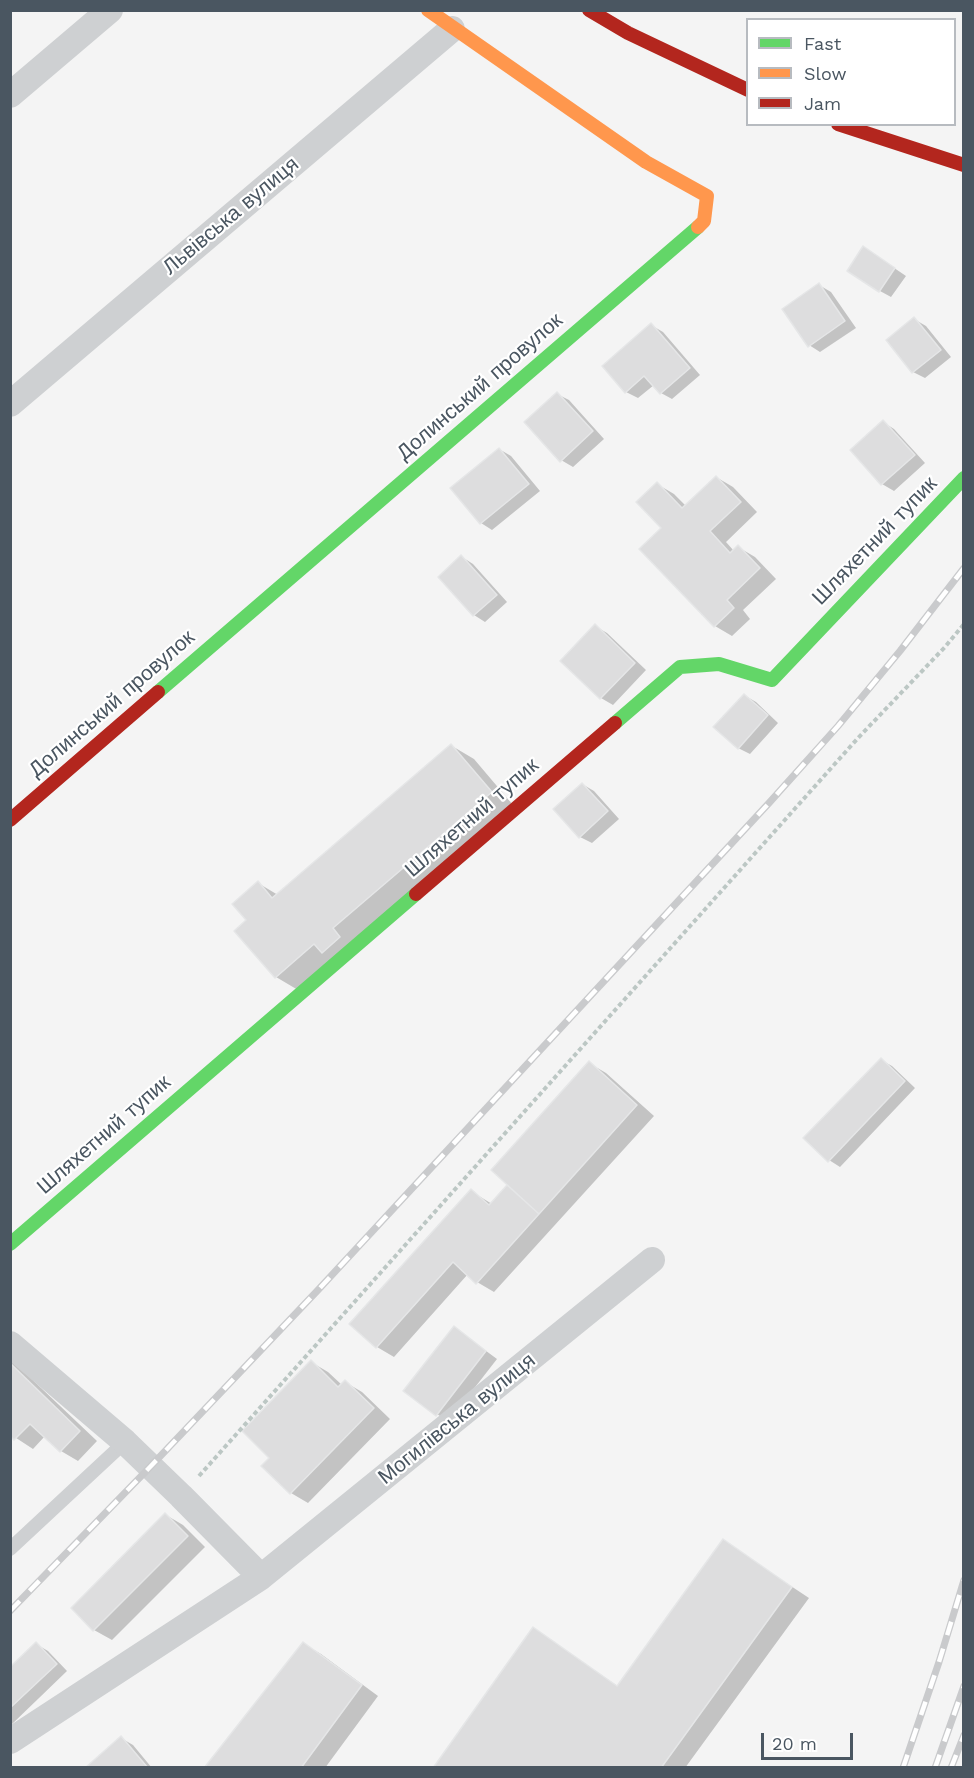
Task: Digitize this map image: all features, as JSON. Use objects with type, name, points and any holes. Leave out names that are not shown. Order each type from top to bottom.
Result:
[{"type":"street","points":[[10,95],[110,10]]},
{"type":"street","name":"Долинський провулок","points":[[10,820],[704,221],[707,196],[646,162],[452,29],[428,10]]},
{"type":"street","points":[[589,10],[628,33],[746,90]]},
{"type":"street","name":"Львівська вулиця","points":[[10,404],[452,29]]},
{"type":"street","points":[[844,126],[963,165]]},
{"type":"street","name":"Шляхетний тупик","points":[[10,1244],[680,666],[719,664],[772,680],[963,478]]},
{"type":"street","name":"Могилівська вулиця","points":[[10,1741],[261,1577],[652,1260]]},
{"type":"street","points":[[10,1344],[125,1442],[261,1577]]},
{"type":"lane","points":[[10,1550],[125,1442]]},
{"type":"path","points":[[181,1496],[858,738],[945,647],[963,624]]},
{"type":"building","points":[[863,246],[895,268],[879,292],[847,271]]},
{"type":"building","points":[[819,283],[845,321],[808,347],[782,309]]},
{"type":"building","points":[[914,317],[941,350],[912,373],[886,340]]},
{"type":"building","points":[[651,323],[690,368],[660,394],[644,376],[625,393],[602,366]]},
{"type":"building","points":[[557,392],[593,431],[560,462],[524,422]]},
{"type":"building","points":[[883,420],[915,455],[881,485],[850,450]]},
{"type":"building","points":[[499,448],[529,484],[480,524],[450,488]]},
{"type":"building","points":[[716,476],[741,502],[710,531],[730,553],[738,545],[760,568],[727,600],[734,608],[714,627],[639,549],[661,528],[636,502],[657,482],[682,508]]},
{"type":"building","points":[[461,555],[497,595],[473,616],[438,577]]},
{"type":"building","points":[[595,624],[635,663],[600,699],[560,661]]},
{"type":"building","points":[[744,694],[768,715],[738,749],[713,727]]},
{"type":"building","points":[[451,744],[492,792],[333,928],[340,937],[322,953],[314,944],[275,978],[234,931],[246,920],[232,904],[258,881],[272,898]]},
{"type":"building","points":[[582,783],[608,811],[579,838],[553,809]]},
{"type":"building","points":[[881,1058],[905,1081],[828,1162],[803,1138]]},
{"type":"building","points":[[589,1061],[637,1105],[539,1214],[491,1170]]},
{"type":"building","points":[[507,1185],[539,1214],[476,1284],[453,1262],[376,1348],[349,1324],[471,1189],[489,1205]]},
{"type":"building","points":[[454,1326],[486,1351],[436,1416],[403,1391]]},
{"type":"building","points":[[311,1360],[338,1387],[345,1380],[374,1408],[290,1494],[261,1466],[269,1458],[242,1431]]},
{"type":"building","points":[[10,1363],[80,1431],[60,1452],[30,1424],[14,1440],[10,1436]]},
{"type":"building","points":[[165,1513],[188,1536],[93,1631],[71,1608]]},
{"type":"building","points":[[723,1539],[792,1587],[661,1768],[433,1768],[533,1627],[617,1686]]},
{"type":"building","points":[[36,1642],[57,1664],[10,1708],[10,1667]]},
{"type":"building","points":[[303,1642],[362,1685],[301,1768],[204,1768]]},
{"type":"building","points":[[121,1736],[148,1768],[85,1768]]},
{"type":"railway","points":[[10,1611],[318,1290],[769,803],[838,726],[964,568]]},
{"type":"railway","points":[[903,1768],[964,1580]]},
{"type":"railway","points":[[935,1768],[964,1686]]},
{"type":"railway","points":[[951,1768],[964,1735]]},
{"type":"traffic: fast","points":[[158,692],[698,227]]},
{"type":"traffic: fast","points":[[615,723],[680,667],[719,664],[772,680],[964,478]]},
{"type":"traffic: fast","points":[[10,1244],[416,894]]},
{"type":"traffic: slow","points":[[428,10],[646,162],[707,196],[704,221],[698,227]]},
{"type":"traffic: jam","points":[[589,10],[628,33],[746,89]]},
{"type":"traffic: jam","points":[[844,126],[964,165]]},
{"type":"traffic: jam","points":[[10,820],[158,692]]},
{"type":"traffic: jam","points":[[416,894],[615,723]]}]
